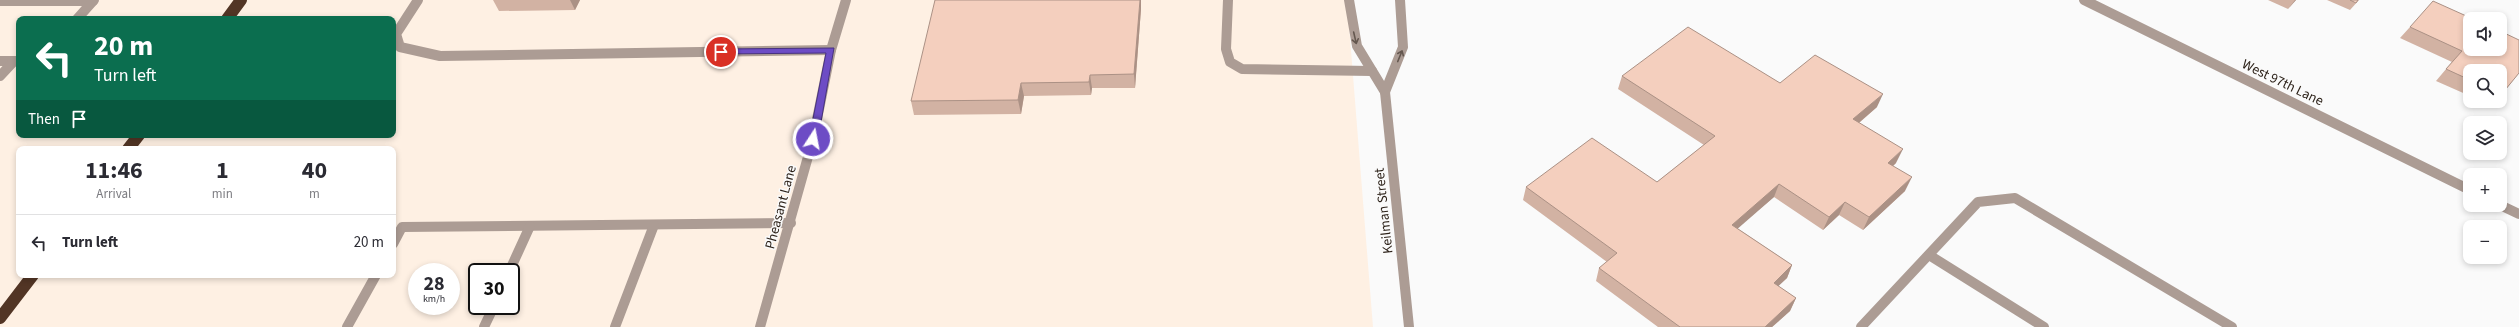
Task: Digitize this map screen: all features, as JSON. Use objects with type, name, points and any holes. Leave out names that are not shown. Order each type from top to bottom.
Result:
[{"type":"highway","points":[[229,16],[241,0]]},
{"type":"highway","points":[[130,146],[137,138]]},
{"type":"highway","points":[[0,318],[31,278]]},
{"type":"street","points":[[418,0],[396,34],[400,47],[440,56],[831,50]]},
{"type":"street","name":"Pheasant Lane","points":[[760,327],[791,224],[813,139],[831,50],[846,0]]},
{"type":"street","points":[[1228,0],[1226,49],[1230,62],[1242,69],[1259,71],[1372,71]]},
{"type":"street","name":"Keilman Street","points":[[1349,0],[1357,46],[1385,92],[1409,327]]},
{"type":"street","name":"Keilman Street","points":[[1385,92],[1403,47],[1400,0]]},
{"type":"street","name":"West 97th Lane","points":[[2084,0],[2463,187]]},
{"type":"street","points":[[0,1],[93,1]]},
{"type":"street","points":[[80,16],[93,1]]},
{"type":"street","points":[[0,61],[16,61]]},
{"type":"street","points":[[0,76],[16,62]]},
{"type":"street","points":[[1861,327],[1978,202],[2015,198],[2232,327]]},
{"type":"street","points":[[2507,208],[2519,214]]},
{"type":"street","points":[[396,238],[402,227],[791,224]]},
{"type":"street","points":[[615,327],[654,225]]},
{"type":"street","points":[[513,263],[530,226]]},
{"type":"street","points":[[1929,255],[2044,327]]},
{"type":"street","points":[[347,327],[374,278]]},
{"type":"street","points":[[484,327],[490,315]]},
{"type":"shaded area","points":[[0,0],[1347,0],[1373,327],[0,327]]},
{"type":"building","points":[[935,0],[1140,0],[1134,74],[1090,75],[1089,82],[1021,83],[1018,100],[911,101]]},
{"type":"building","points":[[2350,0],[2358,0],[2356,3]]},
{"type":"building","points":[[2433,1],[2463,14],[2463,56],[2507,56],[2507,34],[2519,40],[2519,73],[2507,88],[2507,64],[2463,64],[2463,77],[2446,69],[2462,51],[2410,27]]},
{"type":"building","points":[[1688,27],[1780,83],[1815,55],[1883,94],[1853,119],[1903,149],[1888,163],[1912,177],[1869,217],[1845,202],[1829,217],[1779,184],[1732,225],[1792,265],[1774,283],[1796,298],[1765,327],[1680,327],[1599,268],[1617,253],[1526,187],[1592,138],[1657,182],[1715,136],[1622,76]]},
{"type":"route","points":[[721,52],[831,50],[813,139]]}]
